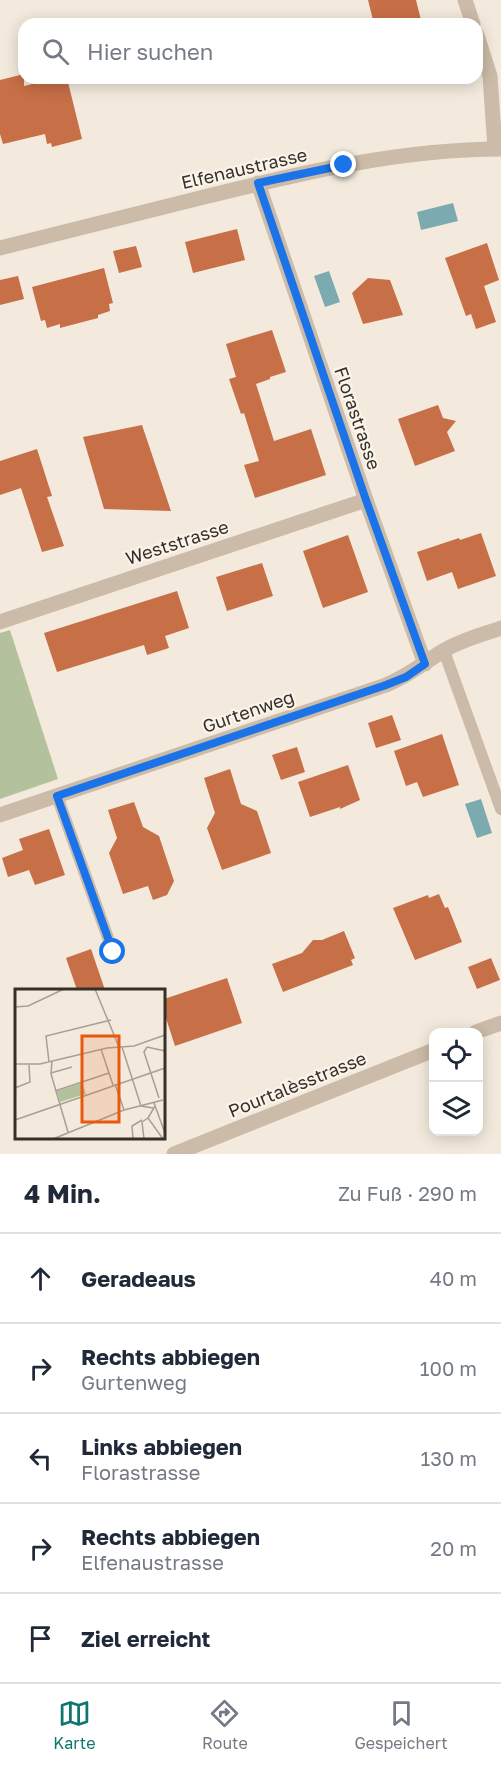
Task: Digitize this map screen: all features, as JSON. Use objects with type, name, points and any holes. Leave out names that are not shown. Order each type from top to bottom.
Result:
[{"type":"street","points":[[465,0],[471,18]]},
{"type":"street","points":[[483,54],[490,76],[498,149]]},
{"type":"street","name":"Elfenaustrasse","points":[[0,248],[258,183],[384,158],[498,149]]},
{"type":"street","name":"Florastrasse","points":[[258,183],[366,500],[425,664]]},
{"type":"street","name":"Weststrasse","points":[[0,622],[366,500]]},
{"type":"street","name":"Gurtenweg","points":[[0,815],[386,685],[406,677],[461,642],[501,628]]},
{"type":"street","points":[[483,1029],[501,1023]]},
{"type":"street","name":"Pourtalèsstrasse","points":[[174,1154],[429,1052]]},
{"type":"lane","points":[[444,651],[501,809]]},
{"type":"lane","points":[[57,796],[113,952]]},
{"type":"green space","points":[[10,630],[58,779],[0,799],[0,633]]},
{"type":"water","points":[[453,203],[458,221],[421,230],[417,212]]},
{"type":"water","points":[[329,271],[340,302],[325,307],[314,276]]},
{"type":"water","points":[[481,799],[492,833],[477,838],[465,804]]},
{"type":"building","points":[[368,0],[416,0],[420,18],[372,18]]},
{"type":"building","points":[[18,76],[18,84],[24,84],[24,86],[68,84],[82,139],[52,147],[51,143],[47,144],[45,134],[3,144],[0,134],[0,80]]},
{"type":"building","points":[[237,229],[245,260],[193,273],[185,242]]},
{"type":"building","points":[[487,243],[499,280],[484,286],[496,322],[476,329],[471,314],[466,316],[445,258]]},
{"type":"building","points":[[136,246],[142,267],[119,273],[113,251]]},
{"type":"building","points":[[104,268],[113,303],[109,304],[110,311],[98,315],[98,318],[60,328],[60,324],[47,328],[45,320],[41,321],[32,287]]},
{"type":"building","points":[[18,276],[24,299],[0,305],[0,280]]},
{"type":"building","points":[[368,278],[390,280],[403,315],[363,324],[352,293]]},
{"type":"building","points":[[272,330],[286,372],[256,384],[274,441],[311,429],[326,475],[255,498],[244,465],[259,461],[244,413],[241,414],[229,379],[236,377],[226,344]]},
{"type":"building","points":[[438,405],[443,418],[456,421],[447,432],[455,451],[415,466],[398,419]]},
{"type":"building","points":[[142,425],[171,511],[104,509],[83,437]]},
{"type":"building","points":[[37,449],[52,496],[47,497],[64,546],[42,552],[21,488],[0,495],[0,461]]},
{"type":"building","points":[[481,533],[496,576],[458,589],[452,572],[427,581],[417,552]]},
{"type":"building","points":[[348,535],[368,592],[323,608],[303,551]]},
{"type":"building","points":[[262,563],[273,596],[227,611],[216,577]]},
{"type":"building","points":[[177,591],[189,628],[165,636],[169,648],[147,655],[144,645],[57,672],[44,633]]},
{"type":"building","points":[[392,715],[401,740],[376,748],[368,723]]},
{"type":"building","points":[[442,734],[459,785],[423,797],[417,782],[406,786],[394,751]]},
{"type":"building","points":[[297,747],[305,772],[281,780],[272,755]]},
{"type":"building","points":[[348,765],[360,800],[340,809],[340,807],[310,817],[298,782]]},
{"type":"building","points":[[230,769],[241,804],[257,811],[271,853],[222,870],[207,828],[215,813],[204,778]]},
{"type":"building","points":[[134,802],[143,827],[159,836],[174,881],[167,895],[153,900],[148,886],[123,894],[109,853],[117,838],[108,810]]},
{"type":"building","points":[[49,829],[65,875],[35,885],[29,870],[8,877],[2,858],[23,850],[19,839]]},
{"type":"building","points":[[439,894],[445,908],[448,907],[462,942],[415,960],[393,908],[428,895],[429,898]]},
{"type":"building","points":[[344,931],[355,958],[351,960],[353,965],[283,992],[272,964],[302,953],[313,940],[322,940]]},
{"type":"building","points":[[91,949],[105,989],[77,989],[66,958]]},
{"type":"building","points":[[491,958],[500,980],[477,989],[468,967]]},
{"type":"building","points":[[227,978],[242,1023],[175,1046],[165,1015],[165,999]]},
{"type":"route","points":[[113,952],[57,796],[386,685],[406,677],[425,664],[366,500],[258,183],[344,165]]}]
